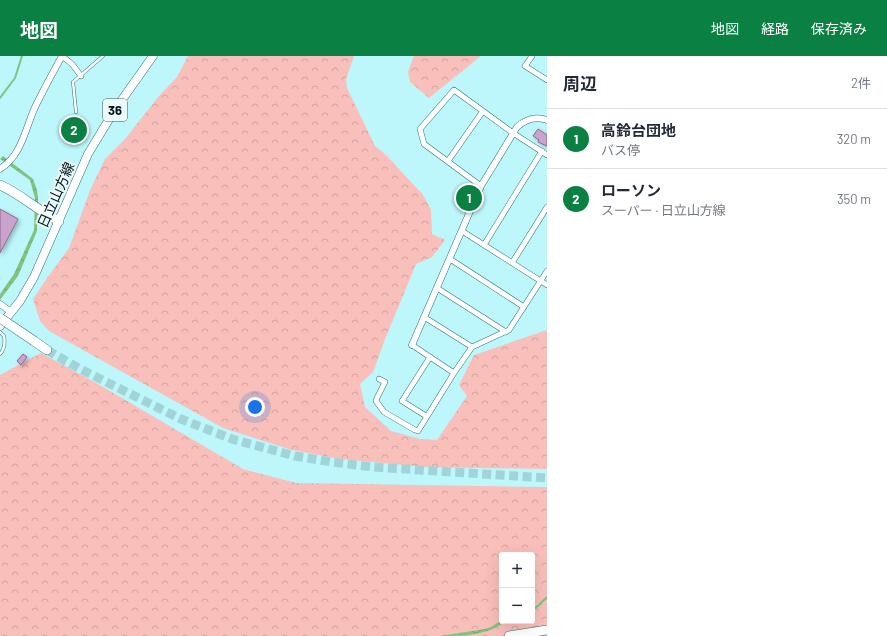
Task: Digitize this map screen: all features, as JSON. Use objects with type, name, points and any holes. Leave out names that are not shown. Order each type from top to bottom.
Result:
[{"type":"highway","points":[[0,186],[11,190],[47,215],[59,221]]},
{"type":"highway","points":[[0,318],[47,350]]},
{"type":"highway","points":[[509,636],[547,630]]},
{"type":"main road","name":"日立山方線","points":[[0,326],[24,294],[34,277],[82,168],[96,141],[114,111],[153,56]]},
{"type":"street","points":[[1,168],[12,159],[19,150],[34,109],[62,56],[72,64],[80,76]]},
{"type":"street","points":[[532,56],[525,66],[547,80]]},
{"type":"street","points":[[481,186],[448,160],[424,144],[420,128],[454,90],[513,133],[547,154]]},
{"type":"street","points":[[448,160],[483,111]]},
{"type":"street","points":[[454,373],[412,345],[481,186],[513,133],[523,121],[537,118],[547,120]]},
{"type":"street","points":[[484,245],[542,151]]},
{"type":"street","points":[[512,263],[547,207]]},
{"type":"street","points":[[462,231],[547,285]]},
{"type":"street","points":[[450,259],[524,307]]},
{"type":"street","points":[[379,379],[385,382],[376,401],[384,412],[418,431],[426,416],[472,347],[506,332],[547,271]]},
{"type":"street","points":[[437,288],[506,332]]},
{"type":"street","points":[[2,305],[11,312]]},
{"type":"street","points":[[424,317],[472,347]]},
{"type":"street","points":[[426,416],[402,401],[430,357]]},
{"type":"lane","points":[[76,112],[73,82],[103,56]]},
{"type":"lane","points":[[0,332],[4,336],[3,351],[0,354]]},
{"type":"green space","points":[[188,56],[354,56],[346,79],[347,88],[375,146],[386,155],[423,195],[431,210],[432,234],[445,240],[432,257],[416,264],[373,372],[360,384],[365,407],[391,431],[420,439],[437,440],[467,396],[459,385],[474,355],[547,330],[547,469],[425,467],[341,459],[292,450],[223,428],[49,331],[40,321],[33,299],[69,248],[91,188],[105,159],[125,139],[159,96],[177,77]]},
{"type":"green space","points":[[414,56],[481,56],[429,98],[410,82],[408,72]]},
{"type":"green space","points":[[41,353],[98,384],[243,469],[296,483],[547,487],[547,636],[0,636],[0,375]]},
{"type":"water","points":[[3,156],[33,179],[38,198],[37,231],[18,276],[0,300],[0,294],[14,274],[34,230],[35,198],[30,180],[0,159]]},
{"type":"water","points":[[499,622],[499,624],[502,624],[480,633],[440,636],[485,629]]},
{"type":"building","points":[[65,125],[82,126],[82,135],[65,134]]},
{"type":"building","points":[[538,129],[547,135],[547,146],[538,142],[539,140],[533,136]]},
{"type":"building","points":[[0,209],[18,219],[0,253]]},
{"type":"building","points":[[23,354],[27,357],[21,365],[17,361]]},
{"type":"waterway","points":[[0,98],[15,78],[22,56]]},
{"type":"waterway","points":[[535,608],[547,597]]},
{"type":"tunnel","points":[[47,350],[80,369],[181,419],[232,439],[295,456],[373,467],[547,478]]},
{"type":"place","name":"ローソン","points":[[74,130]]},
{"type":"place","name":"高鈴台団地","points":[[469,198]]}]
